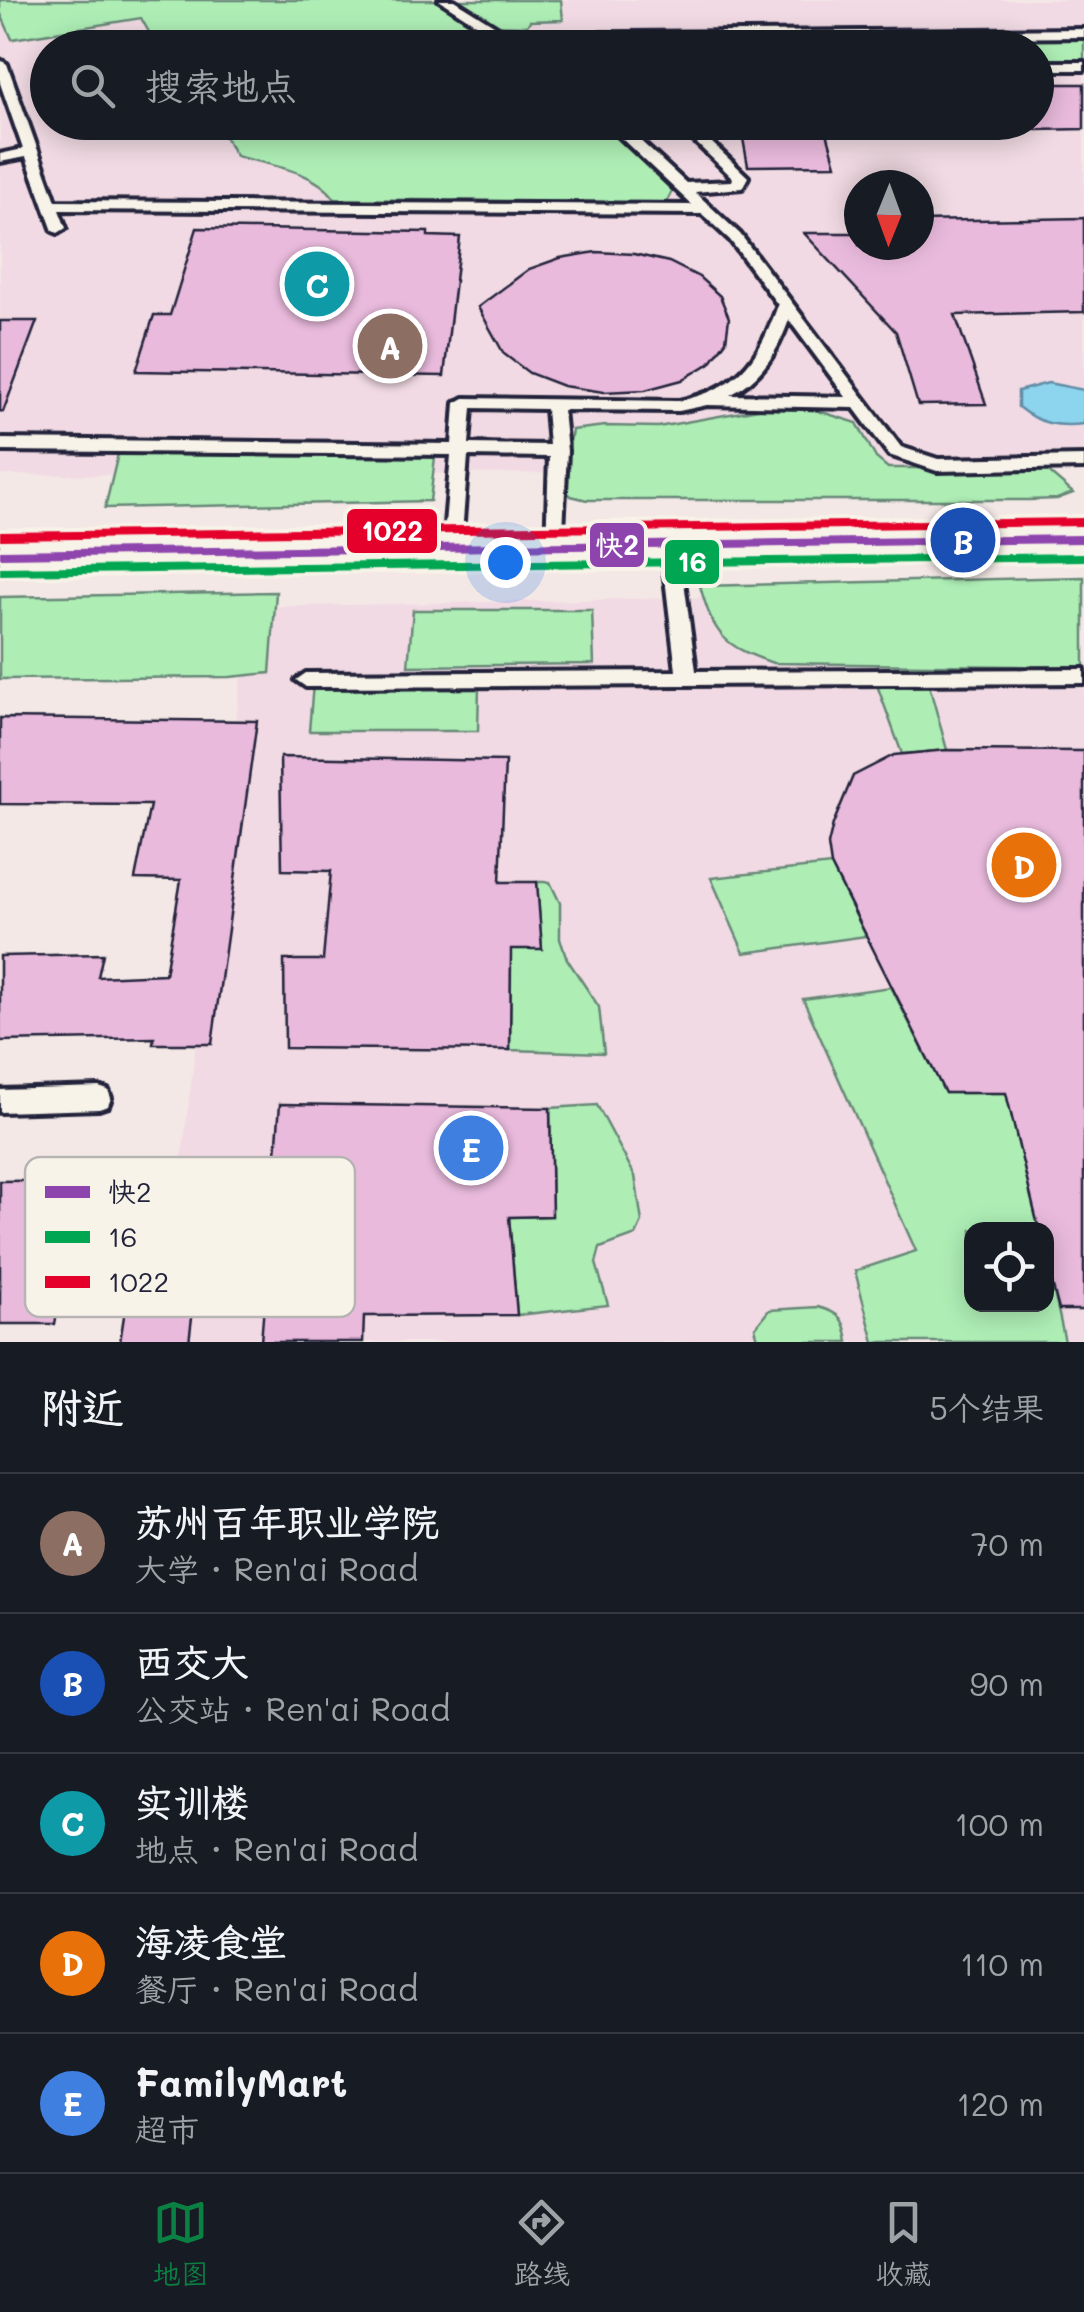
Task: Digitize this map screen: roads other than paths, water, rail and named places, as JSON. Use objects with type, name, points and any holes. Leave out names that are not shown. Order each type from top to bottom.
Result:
[{"type":"main road","points":[[0,554],[1084,538]]},
{"type":"lane","points":[[445,0],[492,30]]},
{"type":"lane","points":[[1054,33],[1084,33]]},
{"type":"lane","points":[[0,64],[58,228]]},
{"type":"lane","points":[[1054,66],[1084,66]]},
{"type":"lane","points":[[631,140],[735,237],[895,451],[937,464],[1084,462]]},
{"type":"lane","points":[[683,188],[727,187],[737,184],[741,177],[701,140]]},
{"type":"lane","points":[[0,158],[31,152]]},
{"type":"lane","points":[[50,205],[708,210]]},
{"type":"lane","points":[[707,400],[744,382],[768,353],[786,305]]},
{"type":"lane","points":[[452,547],[464,402],[679,406],[707,400],[859,403]]},
{"type":"lane","points":[[554,403],[558,450],[555,546]]},
{"type":"lane","points":[[0,445],[558,450]]},
{"type":"lane","points":[[670,544],[687,676]]},
{"type":"lane","points":[[306,680],[1084,676]]},
{"type":"lane","points":[[0,1100],[99,1098]]},
{"type":"water","points":[[1048,383],[1084,390],[1084,424],[1049,423],[1018,407],[1018,391]]},
{"type":"place","name":"实训楼","points":[[317,284]]},
{"type":"place","name":"苏州百年职业学院","points":[[390,346]]},
{"type":"place","name":"西交大","points":[[963,540]]},
{"type":"place","name":"海凌食堂","points":[[1024,865]]},
{"type":"place","name":"FamilyMart","points":[[471,1148]]}]
